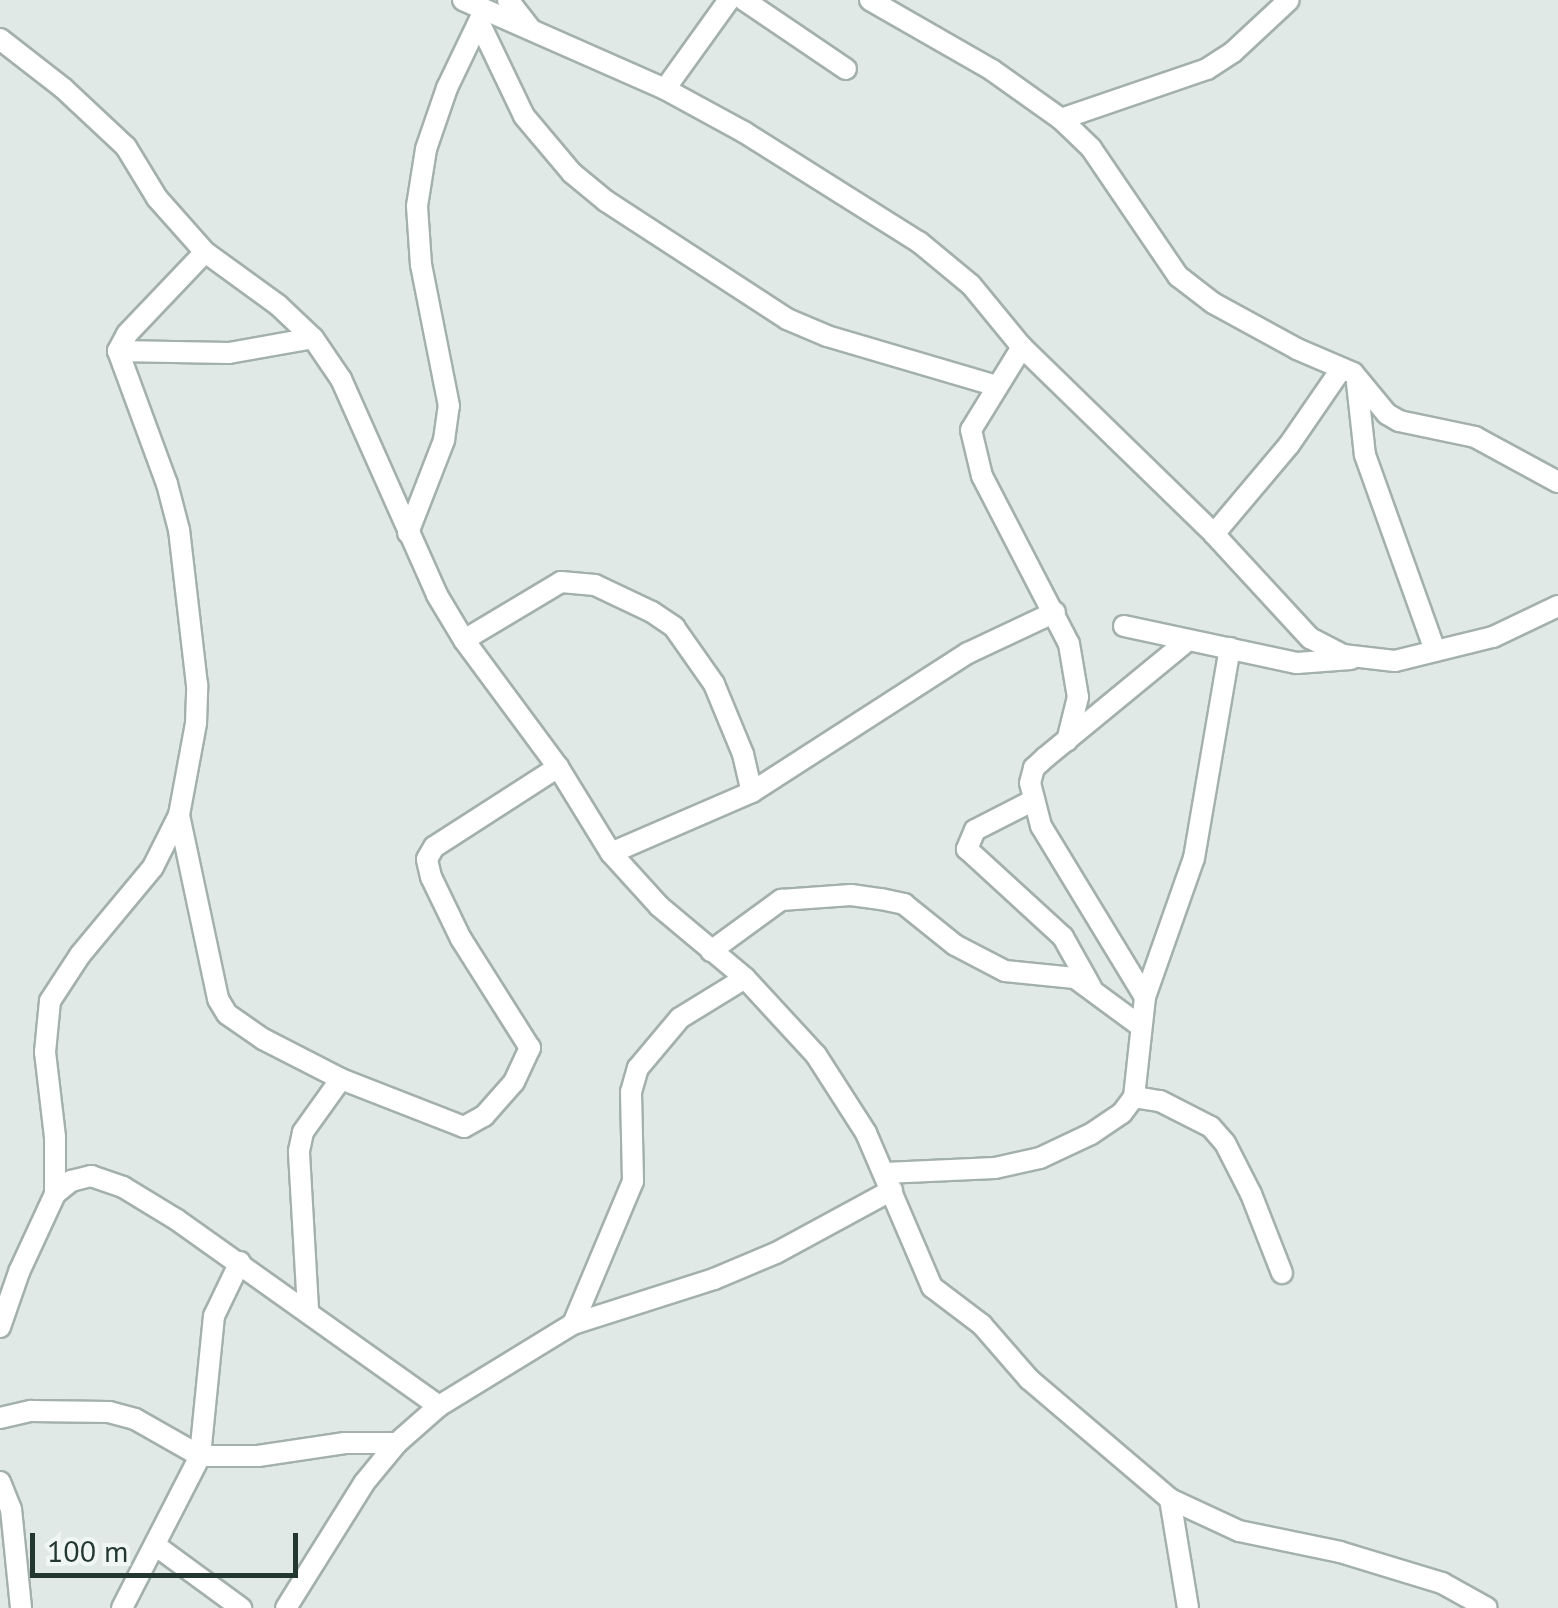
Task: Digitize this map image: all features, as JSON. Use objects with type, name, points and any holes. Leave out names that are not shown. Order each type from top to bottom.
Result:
[{"type":"street","points":[[463,0],[665,90],[744,132],[919,242],[971,286],[1022,347],[1214,534],[1310,638],[1343,656],[1395,662],[1493,637],[1558,606]]},
{"type":"street","points":[[508,0],[531,29]]},
{"type":"street","points":[[665,90],[730,0]]},
{"type":"street","points":[[744,0],[846,69]]},
{"type":"street","points":[[870,0],[992,70],[1061,118],[1091,148],[1178,276],[1250,326],[1350,375],[1399,421],[1475,437],[1558,482]]},
{"type":"street","points":[[1257,0],[1283,5]]},
{"type":"street","points":[[1061,118],[1207,69],[1233,52],[1283,5]]},
{"type":"street","points":[[484,11],[524,116],[572,173],[606,201],[787,319],[827,336],[997,386]]},
{"type":"street","points":[[408,533],[444,440],[449,406],[421,265],[416,206],[426,149],[448,88],[484,11]]},
{"type":"street","points":[[0,39],[64,88],[116,137],[180,228],[204,252],[278,305],[313,338],[341,379],[408,533],[464,640],[558,767],[611,854],[658,906],[744,978],[816,1055],[843,1092],[889,1182],[932,1287],[982,1326],[1029,1379],[1170,1498],[1239,1530],[1340,1552],[1442,1584],[1487,1608]]},
{"type":"street","points":[[0,1327],[19,1272],[55,1194],[55,1137],[45,1052],[50,1001],[70,968],[153,868],[179,815],[196,722],[187,579],[167,484],[118,351],[127,334],[204,252]]},
{"type":"street","points":[[118,351],[229,353],[313,338]]},
{"type":"street","points":[[1022,347],[972,430],[974,450],[982,476],[1055,612],[1078,676],[1078,697],[1066,741]]},
{"type":"street","points":[[1214,534],[1350,375]]},
{"type":"street","points":[[1350,375],[1365,454],[1435,651]]},
{"type":"street","points":[[464,640],[560,582],[595,585],[652,612],[674,627],[714,684],[743,754],[752,792]]},
{"type":"street","points":[[611,854],[752,792],[968,653],[1055,612]]},
{"type":"street","points":[[1124,626],[1297,662],[1358,658]]},
{"type":"street","points":[[1145,997],[1087,894],[1054,849],[1032,801],[1034,768],[1187,641]]},
{"type":"street","points":[[286,1608],[364,1483],[397,1444],[440,1406],[573,1324],[714,1279],[776,1253],[889,1182],[1040,1158],[1090,1134],[1122,1112],[1134,1096],[1145,997],[1194,858],[1230,648]]},
{"type":"street","points":[[179,815],[218,998],[226,1014],[262,1039],[341,1079],[464,1127],[484,1116],[514,1082],[530,1048],[460,938],[430,877],[427,860],[434,847],[558,767]]},
{"type":"street","points":[[1032,801],[975,830],[967,849],[1063,937],[1091,988]]},
{"type":"street","points":[[711,951],[781,900],[851,895],[904,904],[956,945],[1006,971],[1063,973],[1091,988],[1140,1026]]},
{"type":"street","points":[[573,1324],[633,1181],[632,1092],[638,1068],[680,1018],[744,978]]},
{"type":"street","points":[[308,1308],[299,1151],[302,1132],[341,1079]]},
{"type":"street","points":[[1134,1096],[1188,1112],[1218,1135],[1251,1194],[1282,1273]]},
{"type":"street","points":[[55,1194],[71,1182],[91,1176],[123,1187],[308,1308],[378,1365],[440,1406]]},
{"type":"street","points":[[122,1608],[200,1456],[214,1316],[240,1262]]},
{"type":"street","points":[[0,1418],[31,1411],[108,1412],[135,1419],[200,1456],[258,1456],[345,1442],[397,1444]]},
{"type":"street","points":[[0,1482],[11,1509],[20,1608]]},
{"type":"street","points":[[1170,1498],[1188,1608]]},
{"type":"street","points":[[155,1545],[241,1608]]}]
